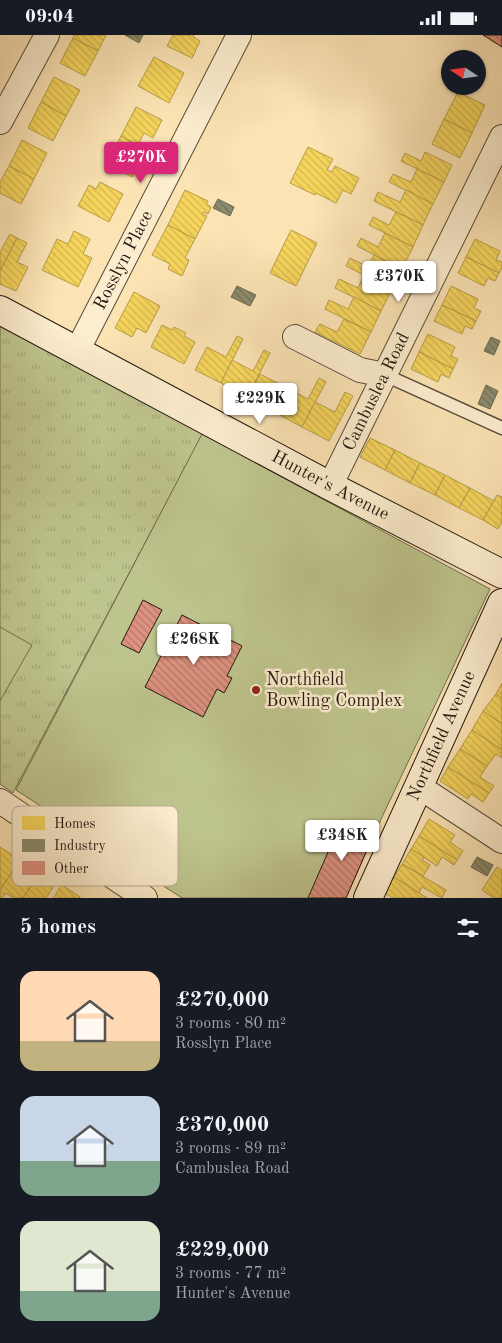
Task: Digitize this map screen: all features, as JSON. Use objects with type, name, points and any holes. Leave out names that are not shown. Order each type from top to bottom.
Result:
[{"type":"street","points":[[0,123],[46,35]]},
{"type":"street","name":"Rosslyn Place","points":[[77,351],[239,35]]},
{"type":"street","name":"Cambuslea Road","points":[[330,486],[502,137]]},
{"type":"street","name":"Hunter's Avenue","points":[[0,310],[330,486],[502,574]]},
{"type":"street","points":[[295,337],[360,370],[385,375]]},
{"type":"street","name":"Northfield Avenue","points":[[368,898],[502,603]]},
{"type":"street","points":[[418,786],[502,841]]},
{"type":"street","points":[[0,801],[12,809]]},
{"type":"street","points":[[127,886],[145,898]]},
{"type":"lane","points":[[385,375],[502,428]]},
{"type":"green space","points":[[0,325],[203,433],[13,793],[0,784]]},
{"type":"green space","name":"Northfield Bowling Complex","points":[[202,434],[490,589],[374,834],[346,898],[182,898],[164,886],[178,886],[178,806],[41,806],[16,790]]},
{"type":"green space","points":[[0,627],[32,645],[0,701]]},
{"type":"building: Homes","points":[[74,35],[106,35],[98,51],[73,38]]},
{"type":"building: Homes","points":[[173,35],[194,35],[193,37],[200,41],[192,58],[167,46]]},
{"type":"building: Homes","points":[[73,38],[98,51],[85,76],[60,63]]},
{"type":"building: Homes","points":[[154,57],[184,73],[169,103],[138,86]]},
{"type":"building: Homes","points":[[54,77],[80,90],[66,116],[41,102]]},
{"type":"building: Homes","points":[[456,95],[464,95],[485,105],[472,133],[444,119]]},
{"type":"building: Homes","points":[[41,102],[66,116],[53,141],[28,128]]},
{"type":"building: Homes","points":[[136,107],[162,120],[153,138],[144,133],[138,145],[121,136]]},
{"type":"building: Homes","points":[[444,119],[472,133],[460,158],[432,144]]},
{"type":"building: Homes","points":[[121,136],[138,145],[133,154],[141,159],[132,177],[107,164]]},
{"type":"building: Homes","points":[[22,140],[47,153],[34,179],[9,166]]},
{"type":"building: Homes","points":[[308,147],[333,159],[327,170],[332,172],[335,166],[359,178],[351,194],[343,190],[336,203],[290,183]]},
{"type":"building: Homes","points":[[425,152],[452,165],[444,182],[401,161],[405,153],[421,161]]},
{"type":"building: Homes","points":[[9,166],[34,179],[21,204],[0,193],[0,182]]},
{"type":"building: Homes","points":[[417,169],[444,182],[433,204],[389,182],[393,174],[411,182]]},
{"type":"building: Homes","points":[[100,182],[123,194],[109,222],[78,206],[89,185],[96,189]]},
{"type":"building: Homes","points":[[185,190],[208,201],[206,204],[211,207],[208,214],[203,212],[202,214],[207,216],[195,239],[168,225]]},
{"type":"building: Homes","points":[[406,190],[433,204],[423,225],[374,201],[378,192],[400,202]]},
{"type":"building: Homes","points":[[396,212],[423,225],[413,247],[369,225],[373,217],[389,225]]},
{"type":"building: Homes","points":[[168,225],[195,239],[185,258],[189,260],[182,276],[168,269],[170,264],[152,255]]},
{"type":"building: Homes","points":[[291,230],[317,243],[296,286],[270,273]]},
{"type":"building: Homes","points":[[74,231],[90,239],[83,254],[92,258],[78,287],[42,270],[57,239],[68,244]]},
{"type":"building: Homes","points":[[385,233],[413,247],[402,269],[357,246],[361,238],[378,247]]},
{"type":"building: Homes","points":[[10,234],[17,238],[0,271],[0,252]]},
{"type":"building: Homes","points":[[17,238],[27,243],[17,262],[28,267],[16,291],[0,284],[0,271]]},
{"type":"building: Homes","points":[[475,239],[500,251],[496,260],[502,262],[502,268],[499,273],[466,257]]},
{"type":"building: Homes","points":[[374,255],[402,269],[392,289],[346,266],[350,258],[368,267]]},
{"type":"building: Homes","points":[[466,257],[499,273],[495,281],[488,278],[484,286],[458,273]]},
{"type":"building: Homes","points":[[364,275],[392,289],[381,311],[335,288],[339,279],[358,288]]},
{"type":"building: Homes","points":[[451,286],[478,299],[474,308],[481,311],[476,321],[442,305]]},
{"type":"building: Homes","points":[[134,292],[160,306],[146,333],[137,328],[132,337],[115,328]]},
{"type":"building: Homes","points":[[354,297],[381,311],[371,332],[325,309],[329,300],[348,309]]},
{"type":"building: Homes","points":[[442,305],[476,321],[472,329],[465,326],[462,334],[434,321]]},
{"type":"building: Homes","points":[[344,319],[371,332],[360,354],[315,332],[320,324],[337,332]]},
{"type":"building: Homes","points":[[162,325],[172,330],[174,327],[186,333],[184,336],[195,342],[184,364],[151,347]]},
{"type":"building: Homes","points":[[428,334],[455,347],[451,356],[458,359],[453,369],[419,352]]},
{"type":"building: Homes","points":[[237,336],[243,339],[221,383],[195,370],[207,347],[226,357]]},
{"type":"building: Homes","points":[[264,350],[270,353],[247,398],[221,383],[232,360],[253,371]]},
{"type":"building: Homes","points":[[419,352],[453,369],[449,378],[441,374],[438,382],[411,369]]},
{"type":"building: Homes","points":[[260,374],[287,388],[274,412],[247,398]]},
{"type":"building: Homes","points":[[319,378],[326,382],[302,427],[274,412],[287,388],[308,399]]},
{"type":"building: Homes","points":[[345,392],[353,396],[329,441],[302,427],[315,402],[335,412]]},
{"type":"building: Homes","points":[[370,438],[395,450],[385,470],[360,457]]},
{"type":"building: Homes","points":[[395,450],[420,463],[410,483],[385,470]]},
{"type":"building: Homes","points":[[420,463],[445,475],[435,495],[410,483]]},
{"type":"building: Homes","points":[[445,475],[470,488],[459,508],[435,495]]},
{"type":"building: Homes","points":[[470,488],[494,501],[483,520],[459,508]]},
{"type":"building: Homes","points":[[497,495],[502,497],[502,522],[498,529],[483,520]]},
{"type":"building: Homes","points":[[502,683],[502,698],[496,694]]},
{"type":"building: Homes","points":[[496,694],[502,698],[502,724],[483,711]]},
{"type":"building: Homes","points":[[483,711],[502,724],[502,750],[472,730]]},
{"type":"building: Homes","points":[[472,730],[502,750],[502,758],[496,754],[487,766],[460,749]]},
{"type":"building: Homes","points":[[460,749],[487,766],[480,777],[494,786],[489,793],[448,767]]},
{"type":"building: Homes","points":[[448,767],[489,793],[483,802],[471,794],[468,799],[440,781]]},
{"type":"building: Homes","points":[[429,819],[455,835],[450,842],[463,851],[457,860],[419,836]]},
{"type":"building: Homes","points":[[419,836],[457,860],[454,865],[442,857],[437,866],[411,849]]},
{"type":"building: Homes","points":[[0,847],[12,855],[12,872],[0,890]]},
{"type":"building: Homes","points":[[411,849],[424,857],[422,860],[430,865],[423,876],[402,864]]},
{"type":"building: Homes","points":[[402,864],[446,890],[442,898],[422,887],[419,893],[394,877]]},
{"type":"building: Homes","points":[[497,867],[502,870],[502,898],[494,898],[482,890]]},
{"type":"building: Homes","points":[[12,872],[12,886],[31,886],[23,898],[14,898],[6,893],[2,898],[0,897],[0,890]]},
{"type":"building: Homes","points":[[394,877],[427,898],[393,898],[385,893]]},
{"type":"building: Homes","points":[[31,886],[54,886],[46,898],[23,898]]},
{"type":"building: Homes","points":[[61,886],[80,897],[80,898],[53,898]]},
{"type":"building: Industry","points":[[125,35],[143,35],[139,43]]},
{"type":"building: Industry","points":[[218,199],[234,207],[230,216],[213,208]]},
{"type":"building: Industry","points":[[237,286],[256,295],[250,306],[231,297]]},
{"type":"building: Industry","points":[[491,337],[500,341],[494,355],[484,351]]},
{"type":"building: Industry","points":[[486,385],[498,391],[490,409],[478,404]]},
{"type":"building: Industry","points":[[477,857],[493,865],[487,876],[471,867]]},
{"type":"building: Other","points":[[483,35],[502,35],[502,47]]},
{"type":"building: Other","points":[[143,600],[162,610],[139,653],[121,644]]},
{"type":"building: Other","points":[[182,615],[242,646],[227,676],[232,678],[224,693],[217,689],[203,717],[145,687]]},
{"type":"building: Other","points":[[342,820],[374,834],[346,898],[308,898]]},
{"type":"place","name":"Northfield Bowling Complex","points":[[256,690]]}]
